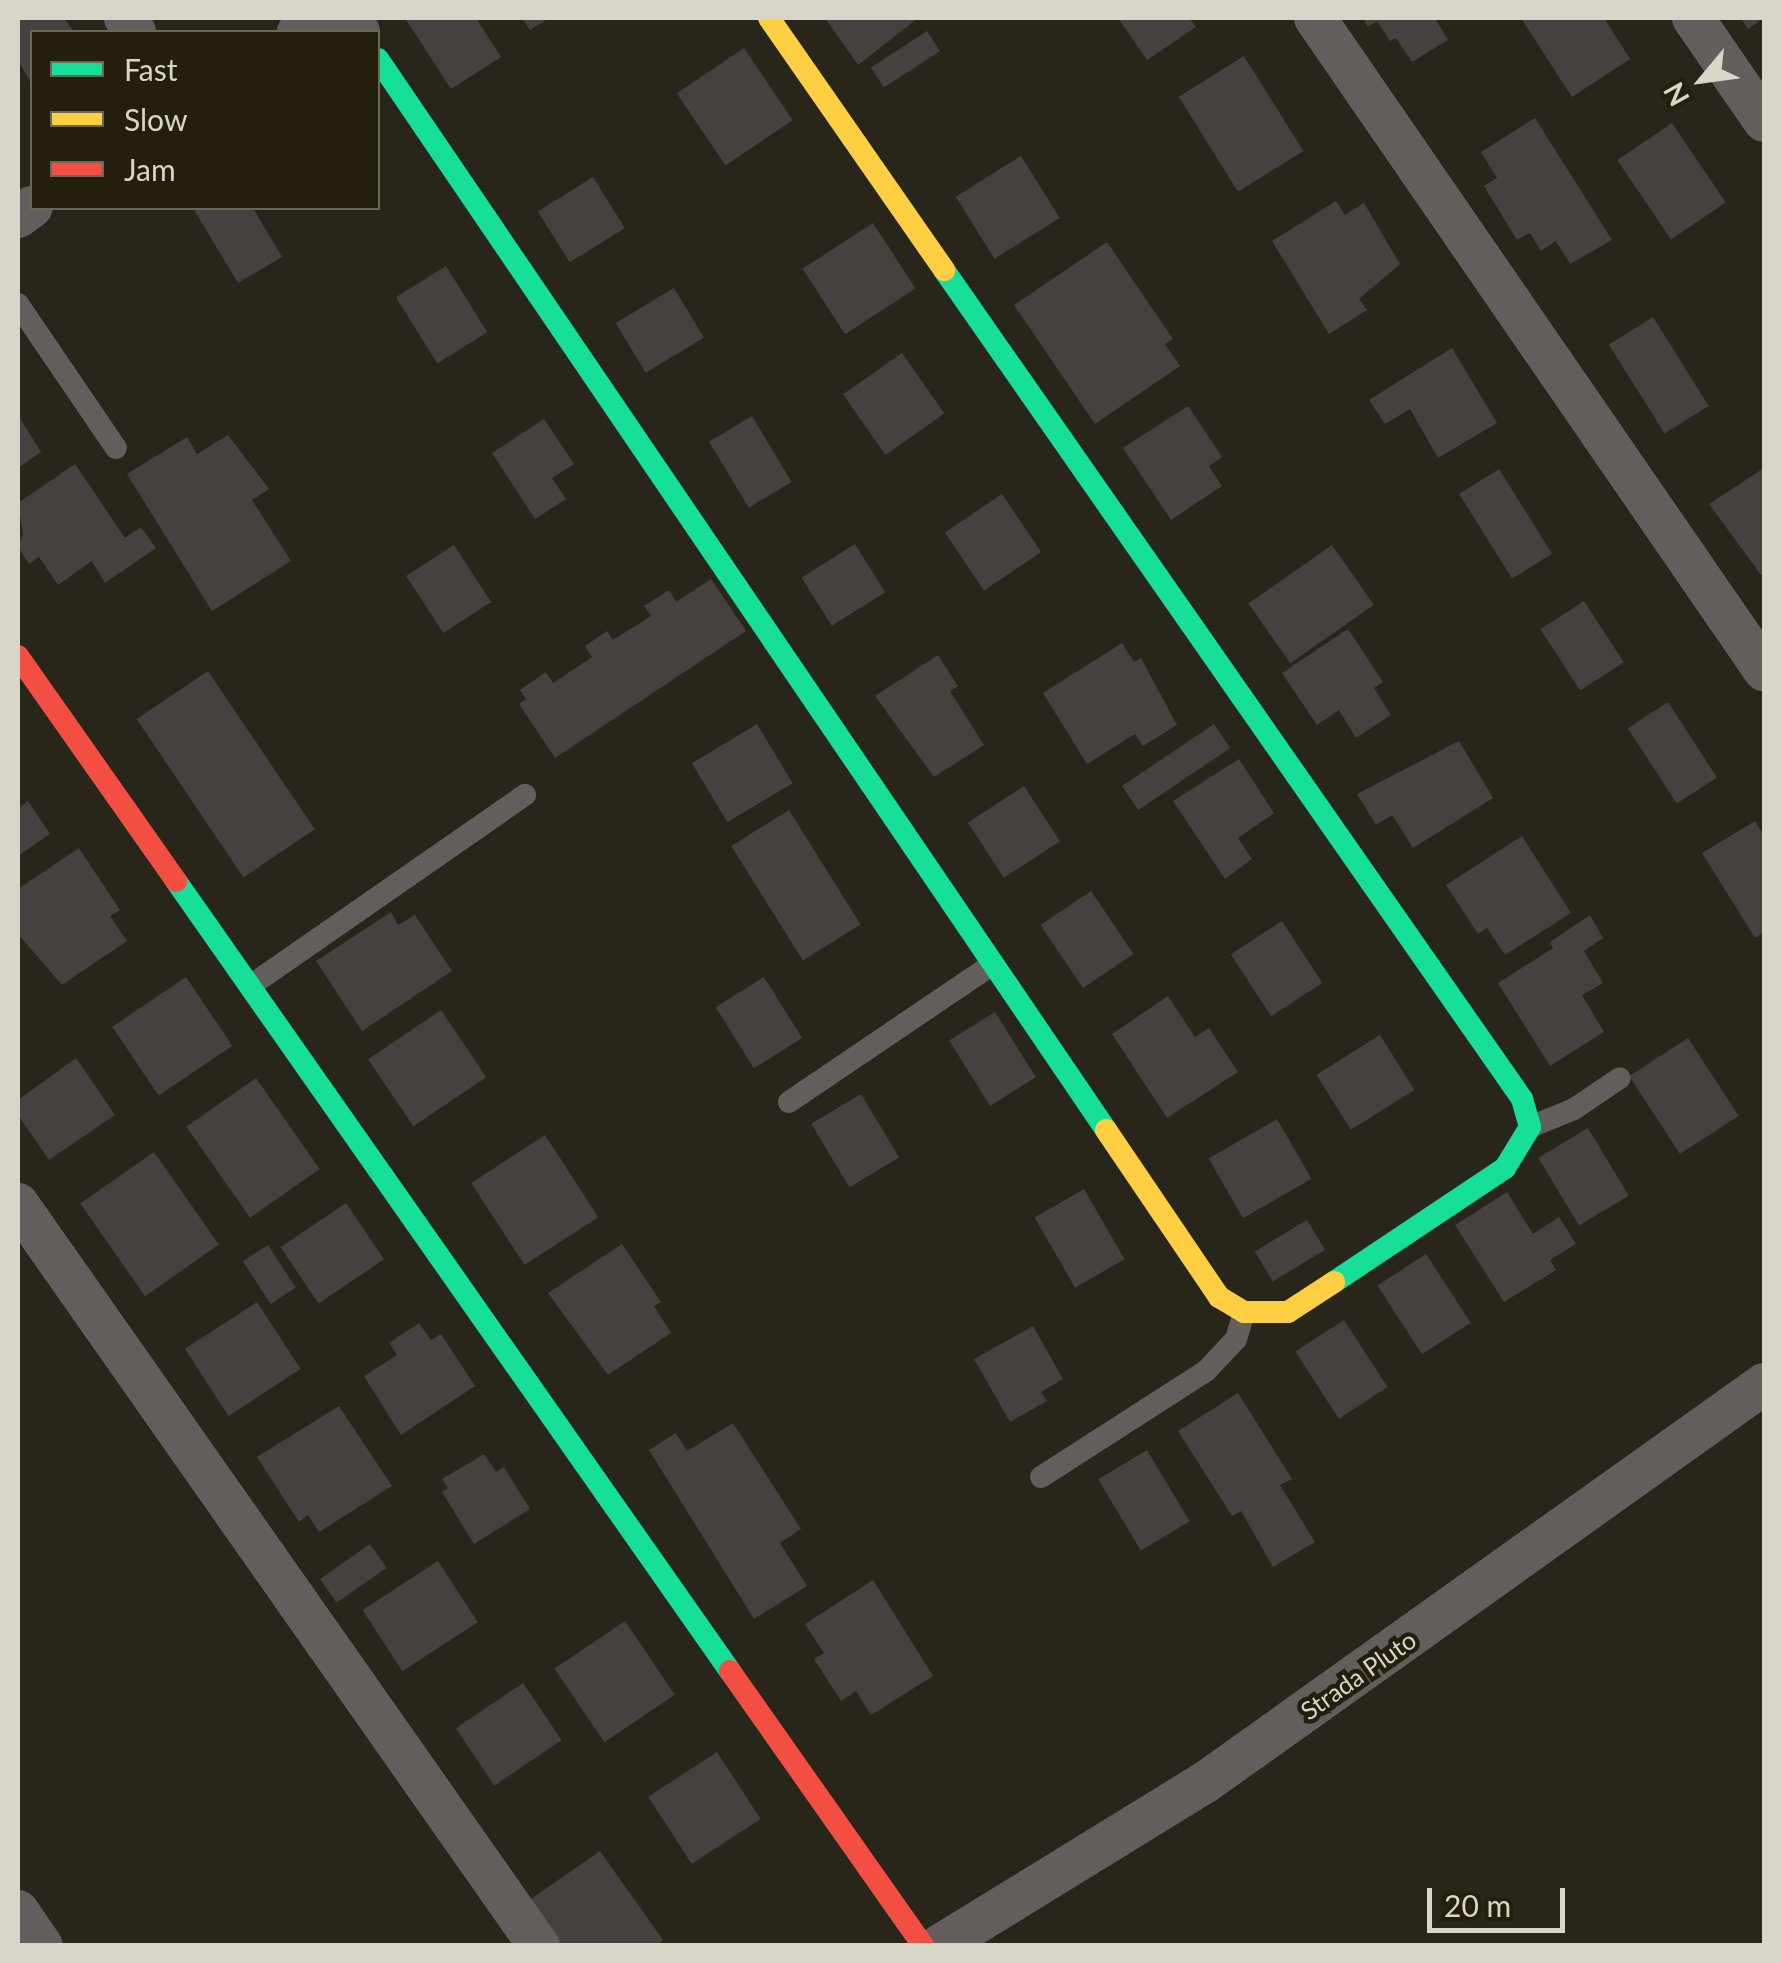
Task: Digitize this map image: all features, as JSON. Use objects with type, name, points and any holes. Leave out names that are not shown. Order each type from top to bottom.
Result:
[{"type":"street","points":[[380,63],[995,962],[1219,1297],[1244,1312],[1288,1312],[1506,1168],[1530,1126],[1522,1099],[770,18]]},
{"type":"street","points":[[1315,18],[1764,670]]},
{"type":"street","points":[[1692,18],[1764,121]]},
{"type":"street","points":[[18,656],[923,1946]]},
{"type":"street","points":[[18,1204],[539,1946]]},
{"type":"street","name":"Strada Pluto","points":[[938,1946],[1207,1781],[1764,1384]]},
{"type":"street","points":[[18,1911],[42,1946]]},
{"type":"lane","points":[[18,304],[116,448]]},
{"type":"lane","points":[[250,986],[525,795]]},
{"type":"lane","points":[[789,1102],[995,962]]},
{"type":"lane","points":[[1530,1126],[1574,1109],[1620,1078]]},
{"type":"lane","points":[[1041,1477],[1206,1372],[1236,1339],[1244,1312]]},
{"type":"building","points":[[64,18],[73,30],[30,30],[30,81],[18,61],[18,20]]},
{"type":"building","points":[[405,18],[476,18],[501,57],[451,89]]},
{"type":"building","points":[[522,18],[549,18],[530,30]]},
{"type":"building","points":[[825,18],[918,18],[858,65]]},
{"type":"building","points":[[1118,18],[1189,18],[1196,27],[1147,60]]},
{"type":"building","points":[[1363,18],[1435,18],[1448,40],[1412,62],[1396,38],[1390,41],[1377,21],[1368,27]]},
{"type":"building","points":[[1521,18],[1604,18],[1630,59],[1572,97]]},
{"type":"building","points":[[1741,18],[1764,18],[1748,29]]},
{"type":"building","points":[[927,31],[940,51],[884,88],[871,67]]},
{"type":"building","points":[[744,48],[793,120],[725,165],[677,93]]},
{"type":"building","points":[[1244,56],[1303,151],[1238,192],[1179,97]]},
{"type":"building","points":[[1535,118],[1612,240],[1570,264],[1556,241],[1541,251],[1530,233],[1517,240],[1484,186],[1497,178],[1481,152]]},
{"type":"building","points":[[1672,123],[1726,203],[1671,239],[1617,160]]},
{"type":"building","points":[[1021,156],[1060,218],[994,259],[956,197]]},
{"type":"building","points":[[593,177],[625,228],[570,262],[538,211]]},
{"type":"building","points":[[1336,201],[1345,215],[1364,203],[1400,264],[1359,299],[1367,310],[1329,334],[1272,241]]},
{"type":"building","points":[[194,210],[254,210],[282,257],[238,283]]},
{"type":"building","points":[[873,223],[915,288],[845,334],[803,269]]},
{"type":"building","points":[[1107,242],[1173,339],[1165,344],[1180,366],[1095,424],[1014,305]]},
{"type":"building","points":[[446,266],[487,332],[437,363],[396,297]]},
{"type":"building","points":[[674,288],[704,338],[646,373],[616,323]]},
{"type":"building","points":[[1653,317],[1709,406],[1665,434],[1609,345]]},
{"type":"building","points":[[1452,348],[1497,423],[1438,458],[1410,409],[1385,424],[1369,400]]},
{"type":"building","points":[[902,353],[944,414],[885,455],[843,394]]},
{"type":"building","points":[[1188,406],[1222,457],[1209,466],[1222,486],[1171,520],[1123,448]]},
{"type":"building","points":[[18,415],[41,452],[18,468]]},
{"type":"building","points":[[752,416],[792,482],[749,508],[709,442]]},
{"type":"building","points":[[544,419],[574,464],[552,478],[566,499],[535,519],[492,453]]},
{"type":"building","points":[[228,435],[269,489],[252,500],[291,561],[212,611],[127,474],[187,437],[197,454]]},
{"type":"building","points":[[75,464],[125,538],[141,527],[156,548],[105,583],[92,561],[58,585],[39,557],[29,564],[18,547],[23,534],[18,503]]},
{"type":"building","points":[[1764,468],[1764,573],[1761,575],[1709,504]]},
{"type":"building","points":[[1499,469],[1552,554],[1512,579],[1459,494]]},
{"type":"building","points":[[1002,494],[1041,552],[984,591],[945,533]]},
{"type":"building","points":[[855,544],[885,592],[832,626],[802,577]]},
{"type":"building","points":[[454,545],[491,602],[443,633],[406,576]]},
{"type":"building","points":[[1332,545],[1374,605],[1290,663],[1248,604]]},
{"type":"building","points":[[711,579],[746,631],[555,758],[519,704],[526,699],[520,690],[546,672],[553,683],[592,657],[585,646],[607,631],[613,640],[651,616],[644,606],[669,590],[676,602]]},
{"type":"building","points":[[1584,601],[1624,662],[1580,691],[1540,629]]},
{"type":"building","points":[[1348,629],[1383,682],[1374,688],[1391,715],[1356,738],[1339,710],[1317,725],[1282,673]]},
{"type":"building","points":[[1122,643],[1134,662],[1141,658],[1177,725],[1143,746],[1135,734],[1087,764],[1043,693]]},
{"type":"building","points":[[938,655],[958,686],[950,691],[984,745],[934,777],[875,696]]},
{"type":"building","points":[[208,671],[315,829],[244,877],[137,719]]},
{"type":"building","points":[[1668,702],[1717,777],[1677,804],[1628,728]]},
{"type":"building","points":[[757,724],[793,783],[727,822],[692,763]]},
{"type":"building","points":[[1214,724],[1230,748],[1138,810],[1122,786]]},
{"type":"building","points":[[1459,741],[1493,798],[1413,848],[1392,815],[1376,825],[1357,794]]},
{"type":"building","points":[[1239,759],[1274,813],[1238,838],[1252,859],[1225,879],[1173,801]]},
{"type":"building","points":[[1024,786],[1060,841],[1004,878],[968,822]]},
{"type":"building","points":[[28,801],[50,834],[18,856],[18,809]]},
{"type":"building","points":[[789,810],[861,924],[803,961],[731,846]]},
{"type":"building","points":[[1755,821],[1764,836],[1764,932],[1755,938],[1702,853]]},
{"type":"building","points":[[1522,836],[1571,913],[1505,955],[1487,928],[1478,934],[1446,885]]},
{"type":"building","points":[[79,848],[120,910],[110,916],[127,941],[62,985],[18,934],[18,889]]},
{"type":"building","points":[[1091,891],[1133,954],[1083,988],[1040,925]]},
{"type":"building","points":[[391,912],[398,925],[415,915],[452,971],[362,1031],[316,961]]},
{"type":"building","points":[[1590,915],[1603,938],[1584,951],[1603,983],[1582,995],[1604,1032],[1550,1066],[1498,983],[1553,948],[1550,942]]},
{"type":"building","points":[[1282,921],[1322,983],[1271,1016],[1231,954]]},
{"type":"building","points":[[186,977],[232,1046],[159,1096],[112,1027]]},
{"type":"building","points":[[764,977],[802,1038],[754,1068],[716,1007]]},
{"type":"building","points":[[1168,996],[1195,1037],[1209,1028],[1238,1072],[1167,1118],[1112,1034]]},
{"type":"building","points":[[441,1010],[486,1077],[413,1126],[368,1059]]},
{"type":"building","points":[[995,1012],[1036,1077],[990,1106],[949,1041]]},
{"type":"building","points":[[1380,1035],[1414,1090],[1351,1130],[1316,1075]]},
{"type":"building","points":[[1688,1038],[1739,1116],[1680,1154],[1629,1076]]},
{"type":"building","points":[[76,1058],[115,1115],[49,1160],[18,1115],[18,1100]]},
{"type":"building","points":[[256,1078],[320,1169],[250,1218],[186,1127]]},
{"type":"building","points":[[861,1094],[899,1157],[849,1187],[811,1124]]},
{"type":"building","points":[[1277,1119],[1312,1179],[1243,1218],[1209,1158]]},
{"type":"building","points":[[1588,1128],[1629,1196],[1579,1226],[1538,1158]]},
{"type":"building","points":[[545,1135],[598,1217],[525,1265],[471,1183]]},
{"type":"building","points":[[154,1152],[219,1245],[145,1296],[80,1204]]},
{"type":"building","points":[[1084,1189],[1124,1259],[1075,1288],[1035,1218]]},
{"type":"building","points":[[1507,1192],[1533,1234],[1559,1217],[1576,1244],[1550,1260],[1556,1270],[1504,1302],[1455,1225]]},
{"type":"building","points":[[346,1203],[384,1259],[319,1304],[281,1247]]},
{"type":"building","points":[[1307,1220],[1325,1250],[1273,1281],[1255,1251]]},
{"type":"building","points":[[622,1244],[661,1302],[654,1306],[671,1333],[608,1375],[548,1293]]},
{"type":"building","points":[[268,1245],[296,1288],[271,1304],[243,1261]]},
{"type":"building","points":[[1426,1254],[1471,1323],[1422,1354],[1377,1286]]},
{"type":"building","points":[[257,1302],[301,1369],[228,1416],[185,1349]]},
{"type":"building","points":[[1344,1320],[1388,1387],[1339,1419],[1295,1352]]},
{"type":"building","points":[[419,1323],[431,1340],[441,1334],[475,1386],[401,1435],[364,1376],[397,1355],[389,1343]]},
{"type":"building","points":[[1033,1326],[1063,1379],[1041,1392],[1047,1401],[1010,1422],[974,1359]]},
{"type":"building","points":[[1238,1393],[1292,1479],[1280,1485],[1315,1542],[1273,1567],[1241,1511],[1232,1516],[1178,1431]]},
{"type":"building","points":[[339,1406],[392,1486],[319,1532],[308,1515],[299,1522],[257,1457]]},
{"type":"building","points":[[733,1423],[801,1529],[780,1543],[807,1586],[754,1619],[649,1450],[676,1433],[687,1451]]},
{"type":"building","points":[[1147,1450],[1190,1521],[1141,1551],[1098,1479]]},
{"type":"building","points":[[484,1454],[496,1472],[504,1467],[530,1509],[474,1544],[442,1492],[448,1488],[442,1479]]},
{"type":"building","points":[[370,1544],[387,1568],[337,1603],[320,1579]]},
{"type":"building","points":[[438,1561],[478,1622],[402,1671],[363,1610]]},
{"type":"building","points":[[873,1580],[933,1676],[871,1715],[856,1691],[841,1701],[814,1659],[824,1653],[805,1624]]},
{"type":"building","points":[[625,1621],[675,1695],[604,1742],[555,1669]]},
{"type":"building","points":[[523,1683],[562,1740],[494,1785],[456,1728]]},
{"type":"building","points":[[717,1752],[761,1819],[692,1864],[648,1797]]},
{"type":"building","points":[[600,1851],[663,1940],[656,1946],[559,1946],[528,1901]]},
{"type":"traffic: fast","points":[[380,62],[1106,1130]]},
{"type":"traffic: fast","points":[[944,270],[1522,1099],[1530,1127],[1505,1168],[1334,1282]]},
{"type":"traffic: fast","points":[[176,881],[730,1671]]},
{"type":"traffic: slow","points":[[769,18],[944,270]]},
{"type":"traffic: slow","points":[[1106,1130],[1219,1297],[1244,1312],[1288,1312],[1334,1282]]},
{"type":"traffic: jam","points":[[18,656],[176,881]]},
{"type":"traffic: jam","points":[[730,1671],[923,1946]]}]
